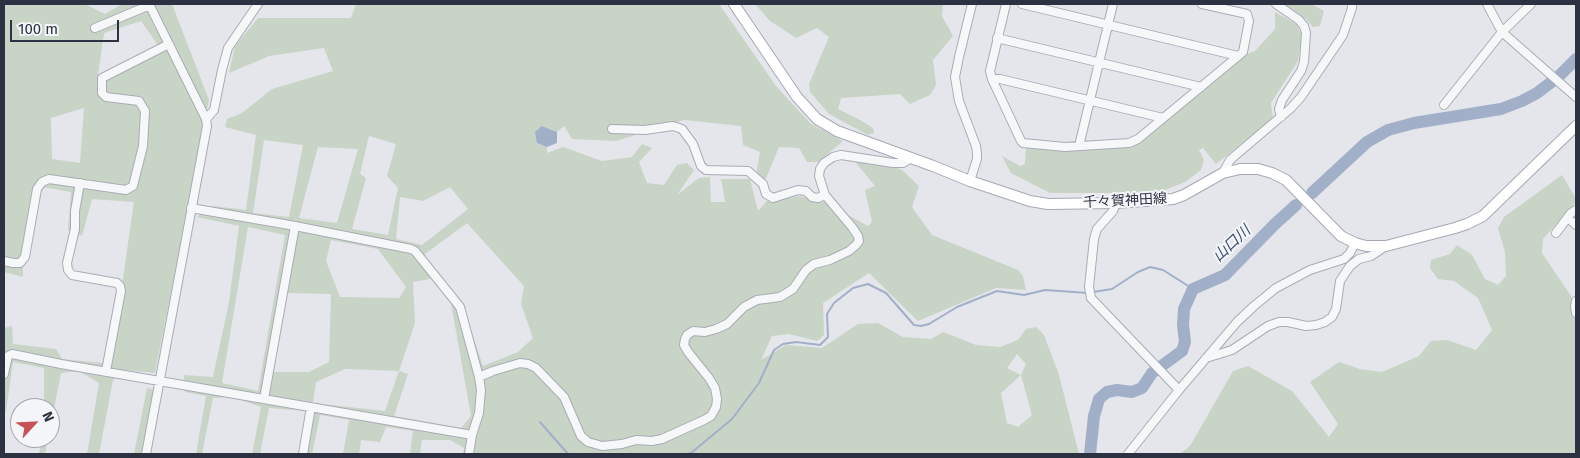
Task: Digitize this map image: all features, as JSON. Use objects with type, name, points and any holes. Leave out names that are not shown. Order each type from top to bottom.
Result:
[{"type":"main road","name":"千々賀神田線","points":[[734,4],[797,97],[817,119],[837,131],[1030,202],[1048,204],[1116,203],[1173,198],[1184,195],[1223,173],[1258,169],[1286,180],[1328,225],[1341,236],[1355,243],[1386,246],[1461,226],[1483,216],[1576,126]]},
{"type":"street","points":[[95,28],[149,4],[206,119],[207,126],[146,454]]},
{"type":"street","points":[[206,119],[214,110],[228,48],[258,4]]},
{"type":"street","points":[[970,181],[977,153],[959,100],[955,77],[972,4]]},
{"type":"street","points":[[1006,4],[990,71],[992,79],[1020,141],[1023,143],[1065,147],[1129,143],[1138,139],[1243,52],[1249,21],[1247,14],[1202,4]]},
{"type":"street","points":[[1022,4],[1238,56]]},
{"type":"street","points":[[1079,146],[1113,4]]},
{"type":"street","points":[[1276,4],[1299,20],[1306,32],[1304,62],[1301,71],[1282,100],[1279,109],[1281,117]]},
{"type":"street","points":[[1223,173],[1230,160],[1281,117],[1301,97],[1343,35],[1352,4]]},
{"type":"street","points":[[1488,4],[1502,32],[1576,97]]},
{"type":"street","points":[[1444,105],[1502,32],[1531,4]]},
{"type":"street","points":[[997,38],[1202,87]]},
{"type":"street","points":[[4,261],[14,264],[20,263],[25,258],[37,189],[42,182],[49,179],[126,190],[133,186],[143,146],[145,111],[139,101],[106,97],[102,93],[102,78],[169,44]]},
{"type":"street","points":[[992,79],[1000,79],[1163,118]]},
{"type":"street","points":[[612,129],[646,130],[673,126],[682,129],[693,144],[701,166],[706,170],[748,171],[763,184],[766,194],[773,198],[798,190],[806,190],[812,197],[818,198],[825,195]]},
{"type":"street","points":[[479,377],[520,363],[536,368],[564,397],[581,436],[588,442],[602,446],[622,444],[636,440],[652,441],[662,439],[704,420],[711,416],[716,407],[715,388],[684,346],[685,339],[694,331],[710,330],[727,324],[744,307],[757,300],[780,297],[793,290],[798,285],[800,277],[814,264],[830,260],[849,251],[859,241],[855,231],[825,195],[819,176],[820,169],[824,163],[833,157],[841,155],[892,163],[903,163],[911,158]]},
{"type":"street","points":[[80,183],[67,263],[68,270],[72,275],[117,283],[121,291],[106,372]]},
{"type":"street","points":[[1116,203],[1098,229],[1094,239],[1089,287],[1091,298],[1179,390]]},
{"type":"street","points":[[191,208],[295,226],[411,249],[416,252],[460,308],[479,377],[481,390],[479,413],[472,435],[469,454]]},
{"type":"street","points":[[1556,233],[1576,210]]},
{"type":"street","points":[[1568,218],[1576,225]]},
{"type":"street","points":[[264,399],[295,226]]},
{"type":"street","points":[[1128,454],[1237,322],[1276,288],[1310,270],[1344,259],[1350,254],[1355,243]]},
{"type":"street","points":[[1206,358],[1232,350],[1268,326],[1279,322],[1306,326],[1325,322],[1332,317],[1336,309],[1340,281],[1347,270],[1359,259],[1371,256],[1386,246]]},
{"type":"street","points":[[1576,301],[1576,313]]},
{"type":"street","points":[[4,374],[8,356],[12,354],[472,435]]},
{"type":"street","points":[[303,454],[311,407]]},
{"type":"green space","points":[[4,4],[85,4],[105,14],[122,4],[172,4],[209,100],[155,373],[125,370],[113,380],[99,454],[87,454],[99,383],[79,371],[61,373],[56,398],[44,398],[44,368],[13,362],[6,411],[4,412],[4,328],[12,326],[13,344],[56,349],[62,359],[103,363],[117,291],[123,278],[134,202],[92,199],[82,236],[68,230],[71,192],[43,187],[33,194],[23,253],[23,277],[4,272],[4,233],[6,232],[4,228]],"holes":[[[141,21],[162,51],[97,82],[104,33]],[[84,108],[80,163],[52,159],[51,118]]]},
{"type":"green space","points":[[356,4],[719,4],[776,86],[811,124],[843,141],[818,162],[807,162],[799,148],[779,147],[765,181],[756,175],[760,152],[743,145],[741,126],[684,120],[616,141],[572,139],[564,126],[557,132],[542,126],[537,143],[547,147],[547,153],[563,147],[602,161],[632,157],[642,144],[652,148],[639,162],[647,183],[664,185],[677,165],[687,163],[694,170],[677,195],[699,178],[710,177],[711,202],[725,202],[721,179],[750,179],[758,211],[767,201],[799,196],[824,202],[868,226],[872,222],[865,190],[875,186],[856,163],[863,155],[902,170],[919,186],[912,207],[932,235],[1018,270],[1023,276],[1026,290],[996,288],[918,321],[869,273],[823,303],[824,335],[817,341],[789,334],[772,336],[761,360],[786,345],[822,348],[858,324],[878,323],[903,337],[931,339],[943,332],[976,345],[1000,347],[1018,340],[1026,329],[1036,327],[1044,335],[1059,375],[1079,454],[463,454],[464,448],[450,440],[422,440],[420,454],[410,454],[413,431],[386,427],[380,442],[361,440],[359,454],[343,454],[349,420],[320,415],[312,454],[298,454],[306,411],[269,408],[260,454],[252,454],[261,407],[232,397],[213,398],[202,454],[196,454],[206,396],[185,392],[184,375],[213,377],[229,302],[239,226],[197,217],[213,206],[246,210],[256,135],[225,127],[227,119],[242,113],[272,89],[333,71],[324,48],[269,56],[229,73],[235,46],[258,18],[351,18]],"holes":[[[369,136],[396,144],[387,176],[398,188],[388,235],[352,229],[366,178],[360,174]],[[264,140],[303,145],[289,217],[253,213]],[[318,147],[358,149],[337,223],[299,218]],[[450,187],[468,209],[422,245],[396,239],[400,197],[423,201]],[[467,223],[524,286],[521,304],[533,338],[518,352],[483,366],[462,304],[451,303],[471,416],[461,428],[394,416],[408,374],[399,371],[415,323],[413,282],[430,279],[425,254]],[[248,227],[285,235],[258,391],[222,383]],[[331,240],[378,249],[406,287],[399,298],[340,297],[326,261]],[[287,293],[331,294],[329,362],[309,372],[272,372]],[[1017,354],[1026,364],[1021,375],[1007,368]],[[345,369],[399,371],[385,411],[313,403],[316,382]],[[1021,375],[1032,415],[1018,427],[1007,423],[1001,393]]]},
{"type":"green space","points":[[755,4],[943,4],[942,16],[953,36],[933,60],[936,85],[930,95],[910,104],[900,94],[841,98],[838,109],[873,128],[874,133],[868,135],[829,114],[810,92],[809,84],[829,37],[817,28],[796,38],[770,21]]},
{"type":"green space","points":[[1284,4],[1311,4],[1324,11],[1320,26],[1313,27],[1306,19]]},
{"type":"green space","points":[[1275,12],[1296,24],[1302,35],[1298,61],[1271,103],[1273,119],[1216,164],[1203,148],[1199,150],[1204,160],[1201,170],[1185,182],[1165,190],[1125,193],[1050,193],[1011,173],[1002,156],[1020,166],[1025,164],[1026,147],[1133,144],[1245,55],[1255,51],[1275,29]]},
{"type":"green space","points":[[1562,175],[1576,202],[1543,239],[1542,253],[1571,296],[1576,325],[1576,454],[1180,454],[1190,446],[1233,371],[1248,366],[1292,391],[1329,437],[1338,424],[1310,382],[1339,362],[1360,369],[1382,372],[1419,356],[1431,341],[1447,340],[1476,350],[1492,330],[1478,298],[1454,281],[1438,279],[1430,268],[1431,260],[1450,254],[1457,245],[1472,255],[1485,279],[1498,285],[1506,276],[1505,252],[1498,228],[1504,217]]},
{"type":"green space","points":[[147,388],[156,390],[143,454],[134,454]]},
{"type":"green space","points":[[40,448],[46,448],[45,454],[39,454]]},
{"type":"water","points":[[542,126],[557,132],[557,143],[547,147],[537,143],[535,132]]},
{"type":"waterway","name":"山口川","points":[[1312,193],[1367,142],[1388,130],[1414,123],[1501,109],[1537,93],[1558,77],[1576,59]]},
{"type":"waterway","name":"山口川","points":[[1090,454],[1094,416],[1099,399],[1107,392],[1117,390],[1132,392],[1142,388],[1152,373],[1182,351],[1185,342],[1184,309],[1193,289],[1225,275],[1296,205]]},
{"type":"waterway","points":[[1093,292],[1112,289],[1138,272],[1150,267],[1163,270],[1193,289]]},
{"type":"waterway","points":[[686,454],[691,453],[732,419],[759,383],[774,350],[783,344],[796,342],[820,345],[828,337],[827,314],[834,303],[853,288],[868,284],[886,293],[914,325],[921,326],[929,324],[957,307],[997,291],[1024,295],[1045,290],[1088,293]]},
{"type":"waterway","points":[[540,422],[568,454]]}]
